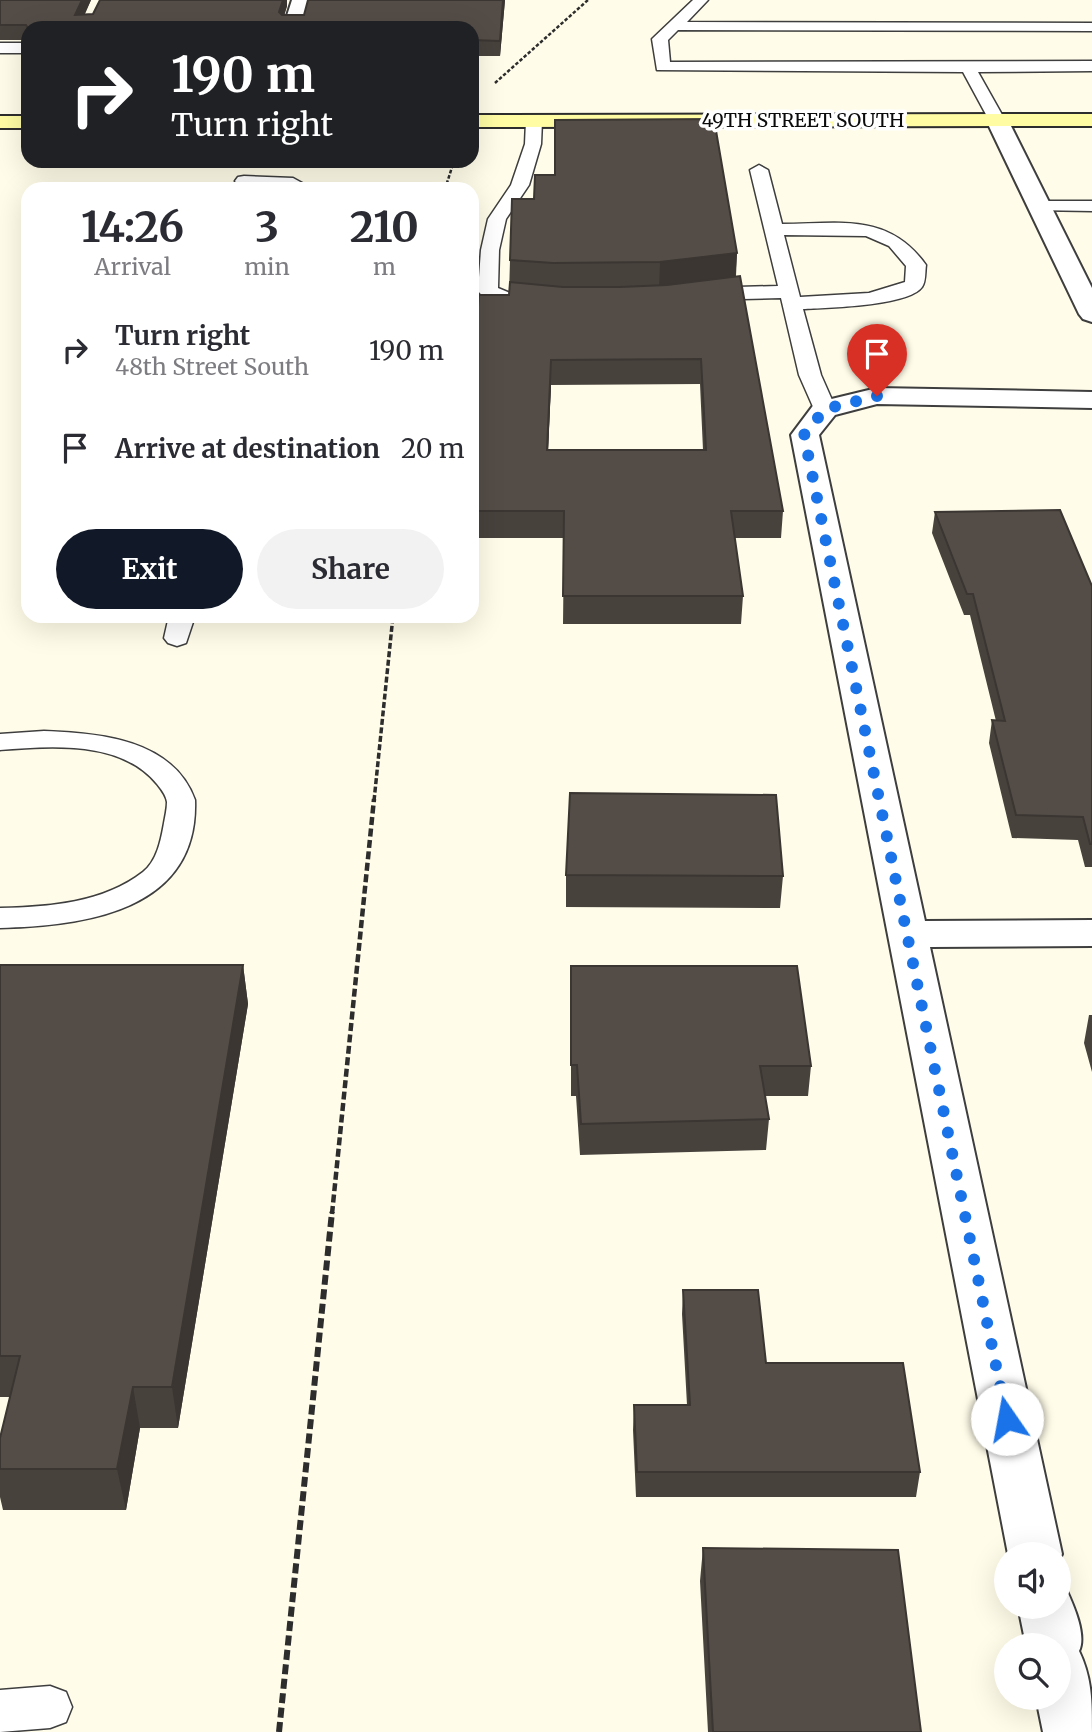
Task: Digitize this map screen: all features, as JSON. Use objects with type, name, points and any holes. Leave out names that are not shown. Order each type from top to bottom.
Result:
[{"type":"main road","name":"49TH STREET SOUTH","points":[[479,121],[1092,120]]},
{"type":"main road","points":[[0,122],[21,122]]},
{"type":"street","points":[[295,21],[301,0]]},
{"type":"street","points":[[997,120],[1092,314]]},
{"type":"street","points":[[1033,1542],[804,435],[825,409],[877,396],[1092,400]]},
{"type":"street","points":[[906,934],[1092,933]]},
{"type":"street","points":[[1067,1710],[1072,1732]]},
{"type":"lane","points":[[701,0],[660,39],[663,66],[1092,66]]},
{"type":"lane","points":[[674,26],[1092,27]]},
{"type":"lane","points":[[0,48],[21,48]]},
{"type":"lane","points":[[968,67],[997,120]]},
{"type":"lane","points":[[534,121],[533,144],[520,186],[497,219],[490,250],[488,291],[507,299],[553,302]]},
{"type":"lane","points":[[759,170],[810,374],[825,409]]},
{"type":"lane","points":[[1040,206],[1092,206]]},
{"type":"lane","points":[[681,297],[722,292],[858,302],[888,297],[914,285],[916,265],[896,242],[869,230],[774,229]]},
{"type":"lane","points":[[0,742],[40,738],[83,739],[132,753],[165,772],[181,800],[177,834],[166,867],[153,879],[126,894],[82,910],[40,918],[0,918]]},
{"type":"lane","points":[[0,1711],[50,1707]]},
{"type":"path","points":[[490,92],[527,51],[588,0]]},
{"type":"path","points":[[279,1732],[392,623]]},
{"type":"building","points":[[0,0],[82,0],[75,15],[93,14],[100,0],[283,0],[279,12],[282,15],[304,15],[308,0],[503,0],[500,41],[479,40],[479,21],[21,21],[21,25],[0,25]]},
{"type":"building","points":[[714,119],[737,253],[660,262],[553,263],[510,260],[512,199],[534,199],[535,175],[555,175],[555,120]]},
{"type":"building","points":[[740,276],[783,511],[731,511],[743,596],[563,596],[564,511],[479,511],[479,295],[509,295],[510,282],[563,287],[667,285]],"holes":[[[701,359],[706,450],[547,450],[551,360]]]},
{"type":"building","points":[[1060,510],[1092,586],[1092,844],[1083,817],[1016,815],[992,720],[1005,721],[973,594],[967,594],[935,512]]},
{"type":"building","points":[[570,793],[776,795],[783,876],[566,875]]},
{"type":"building","points":[[0,965],[243,965],[172,1387],[133,1387],[117,1469],[0,1469],[0,1438],[20,1356],[0,1356]]},
{"type":"building","points":[[571,966],[797,966],[811,1066],[760,1066],[769,1119],[581,1124],[577,1065],[571,1065]]},
{"type":"building","points":[[683,1290],[758,1290],[766,1363],[903,1363],[920,1472],[637,1472],[634,1405],[690,1405]]},
{"type":"building","points":[[703,1548],[898,1550],[921,1732],[713,1732]]},
{"type":"route","points":[[877,396],[825,409],[804,435],[1007,1419]]}]
